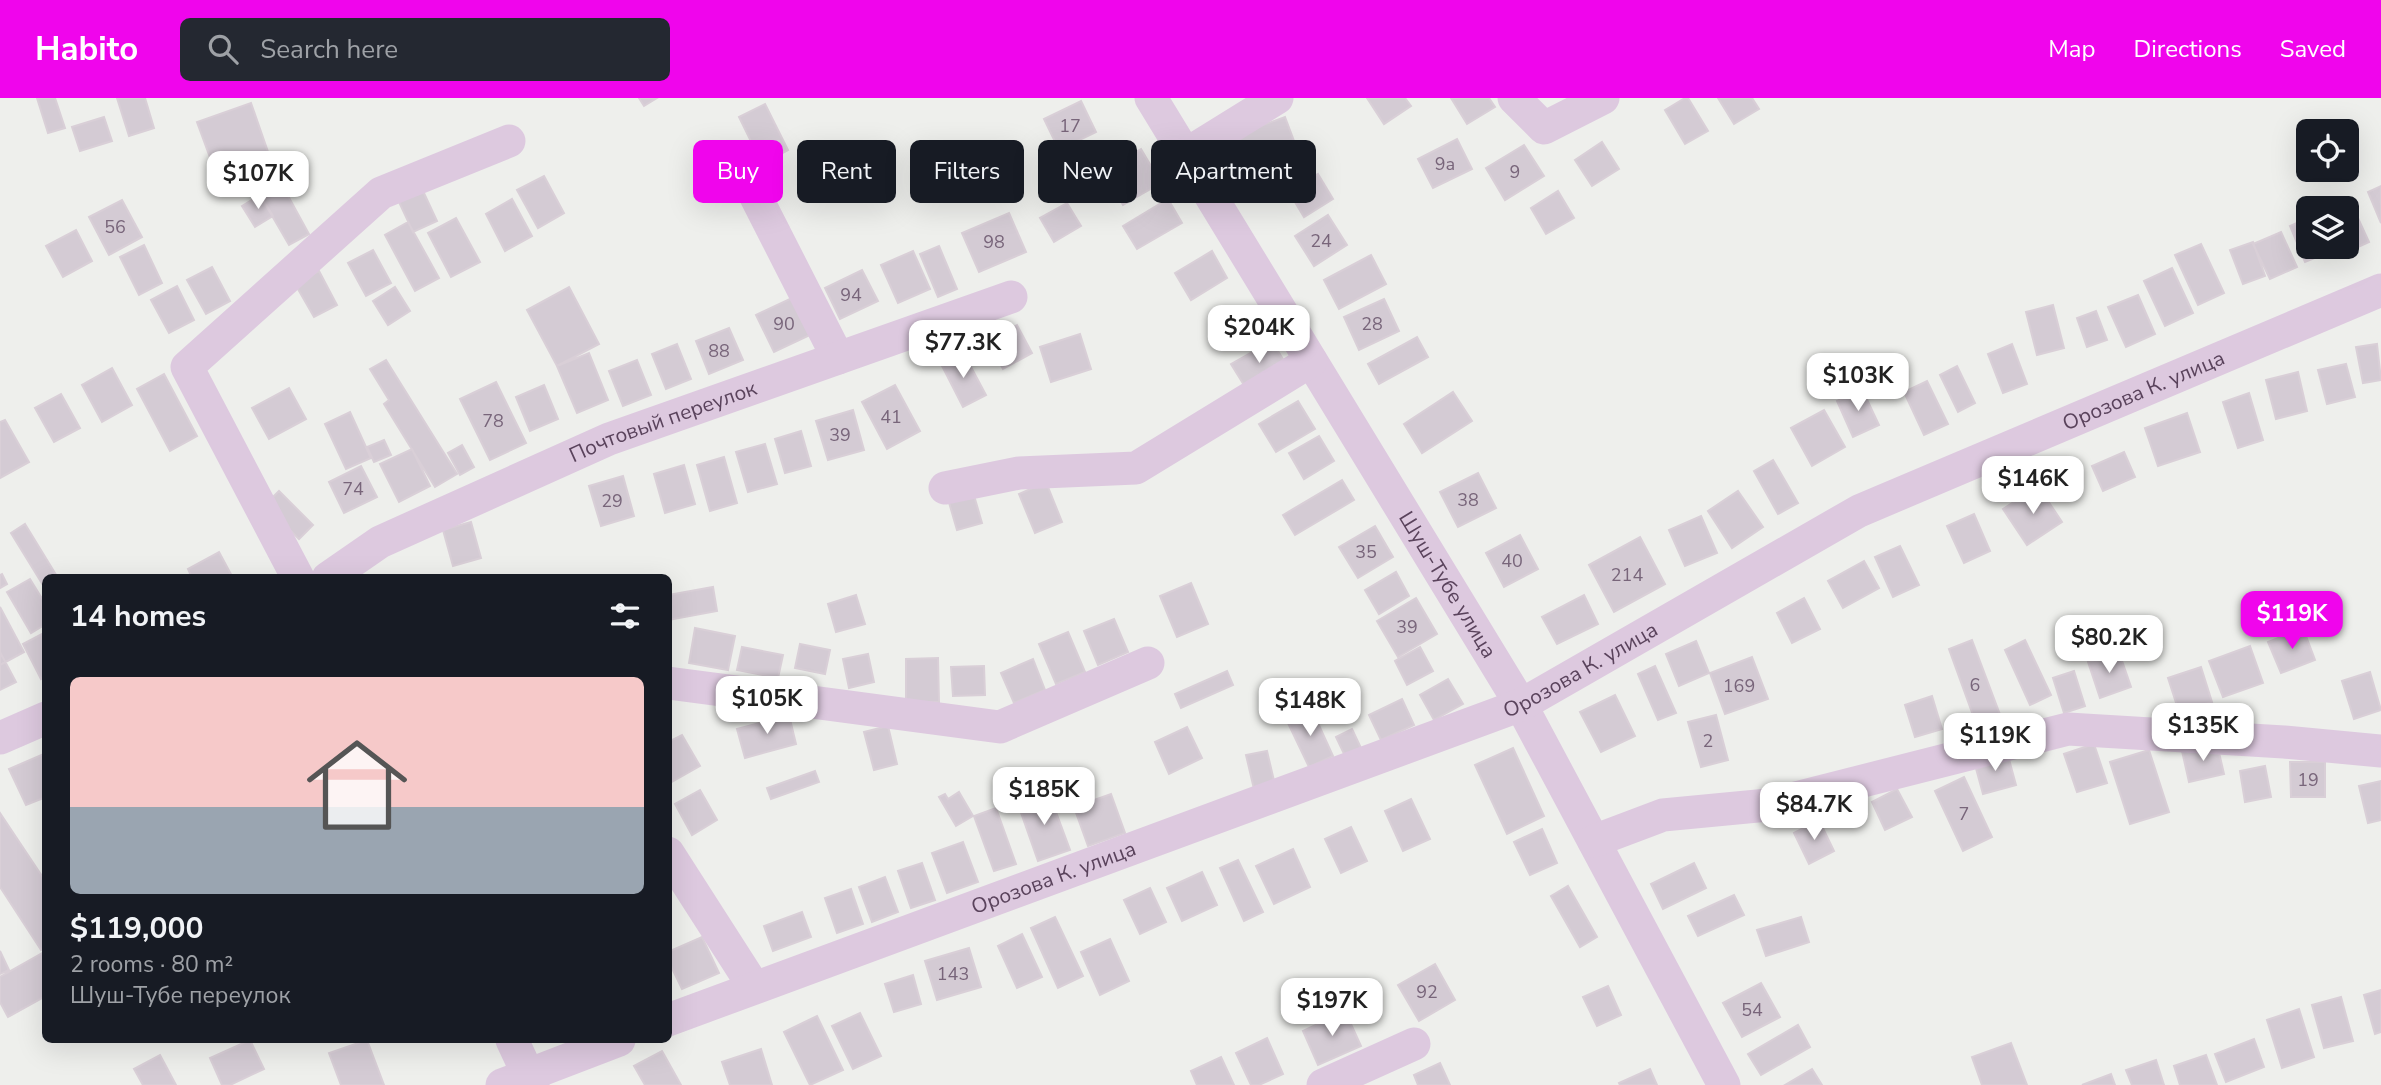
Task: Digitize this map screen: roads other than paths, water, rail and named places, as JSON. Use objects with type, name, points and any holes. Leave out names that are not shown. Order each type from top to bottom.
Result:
[{"type":"street","name":"Шуш-Тубе улица","points":[[1151,98],[1176,140]]},
{"type":"street","points":[[1209,140],[1277,98]]},
{"type":"street","points":[[1514,98],[1544,128],[1604,98]]},
{"type":"street","points":[[296,574],[187,368],[381,193],[509,141]]},
{"type":"street","points":[[759,203],[838,358]]},
{"type":"street","name":"Шуш-Тубе улица","points":[[1214,203],[1521,705],[1724,1085]]},
{"type":"street","name":"Орозова К. улица","points":[[672,1018],[1521,705],[1859,511],[2381,290]]},
{"type":"street","name":"Почтовый переулок","points":[[334,574],[380,542],[609,439],[1011,297]]},
{"type":"street","points":[[945,488],[1019,473],[1136,468],[1311,361]]},
{"type":"street","points":[[672,683],[1000,727],[1148,663]]},
{"type":"street","points":[[0,738],[42,720]]},
{"type":"street","points":[[1594,841],[1662,815],[1768,805],[2068,729],[2284,742],[2381,751]]},
{"type":"street","points":[[672,859],[754,986]]},
{"type":"street","points":[[513,1043],[521,1082],[612,1043]]},
{"type":"street","points":[[1324,1085],[1414,1044]]}]
